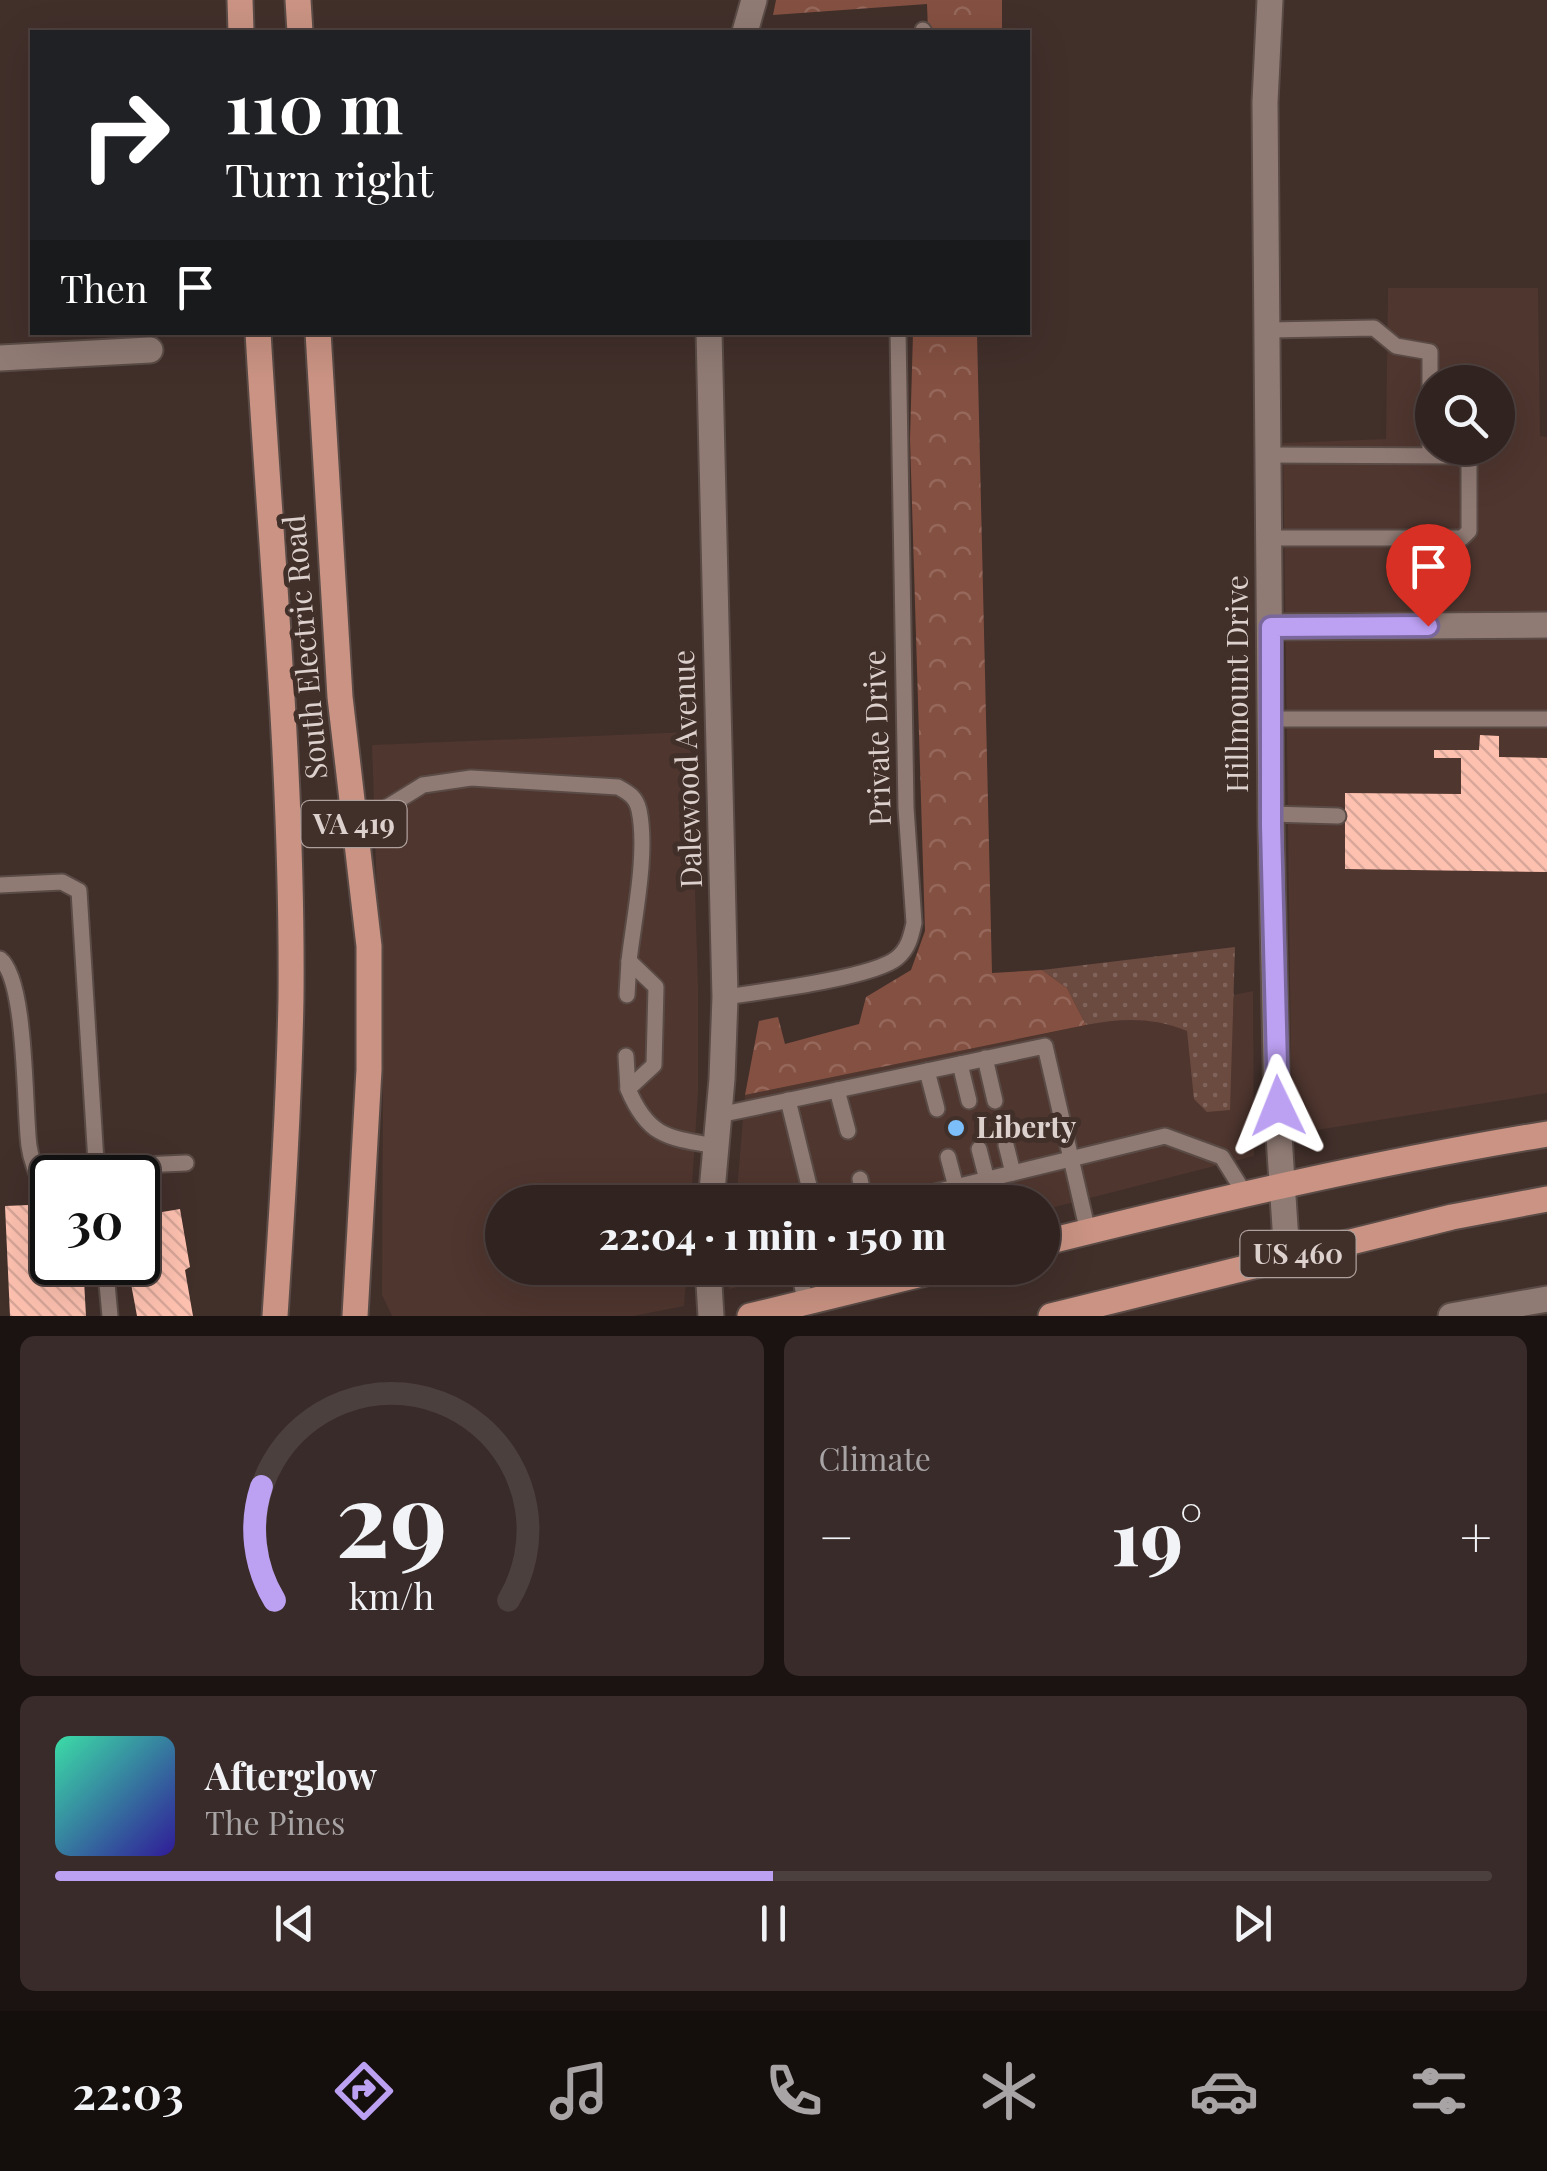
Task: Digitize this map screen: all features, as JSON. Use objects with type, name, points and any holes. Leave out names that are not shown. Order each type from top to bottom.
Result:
[{"type":"main road","points":[[240,0],[242,30]]},
{"type":"main road","points":[[298,0],[300,30]]},
{"type":"main road","name":"South Electric Road","points":[[258,335],[286,818],[290,976],[287,1144],[275,1316]]},
{"type":"main road","name":"South Electric Road","points":[[318,335],[340,698],[368,946],[369,1070],[355,1316]]},
{"type":"main road","name":"US 460","points":[[1060,1239],[1281,1185],[1547,1134]]},
{"type":"main road","name":"US 460","points":[[1051,1316],[1452,1217],[1547,1199]]},
{"type":"main road","points":[[750,1316],[876,1285]]},
{"type":"street","points":[[746,30],[754,0]]},
{"type":"street","name":"Hillmount Drive","points":[[1270,0],[1265,102],[1271,814],[1281,1185],[1287,1257]]},
{"type":"street","name":"Dalewood Avenue","points":[[708,335],[725,997],[713,1185]]},
{"type":"street","points":[[0,358],[150,350]]},
{"type":"street","points":[[1271,627],[1547,625]]},
{"type":"street","points":[[709,1285],[710,1316]]},
{"type":"street","points":[[1451,1316],[1547,1299]]},
{"type":"lane","points":[[1268,330],[1374,328],[1396,346],[1430,352],[1430,365]]},
{"type":"lane","name":"Private Drive","points":[[725,997],[805,985],[886,965],[898,958],[910,941],[914,924],[906,808],[898,335]]},
{"type":"lane","points":[[1268,455],[1415,455]]},
{"type":"lane","points":[[1270,538],[1462,538],[1470,531],[1469,465]]},
{"type":"lane","points":[[1270,719],[1547,719]]},
{"type":"lane","points":[[357,849],[389,806],[423,785],[471,778],[618,787],[632,794],[639,808],[640,849],[627,996]]},
{"type":"lane","points":[[1271,814],[1338,816]]},
{"type":"lane","points":[[0,885],[62,882],[79,892],[96,1155]]},
{"type":"lane","points":[[0,959],[11,971],[18,1003],[31,1155]]},
{"type":"lane","points":[[628,1089],[654,1065],[656,987],[629,961]]},
{"type":"lane","points":[[719,1115],[1045,1046],[1088,1232]]},
{"type":"lane","points":[[626,1056],[628,1089],[649,1125],[669,1138],[716,1146]]},
{"type":"lane","points":[[985,1058],[995,1102]]},
{"type":"lane","points":[[960,1064],[968,1102]]},
{"type":"lane","points":[[927,1070],[937,1109]]},
{"type":"lane","points":[[837,1090],[848,1132]]},
{"type":"lane","points":[[788,1100],[808,1185]]},
{"type":"lane","points":[[977,1185],[1165,1136],[1222,1157],[1245,1194]]},
{"type":"lane","points":[[1006,1145],[1013,1173]]},
{"type":"lane","points":[[979,1149],[987,1180]]},
{"type":"lane","points":[[948,1157],[955,1185]]},
{"type":"lane","points":[[160,1166],[186,1163]]},
{"type":"lane","points":[[860,1179],[861,1185]]},
{"type":"lane","points":[[107,1285],[110,1316]]},
{"type":"lane","points":[[802,1285],[805,1302]]},
{"type":"shaded area","points":[[1388,288],[1538,288],[1540,436],[1547,437],[1547,1093],[1292,1134],[1283,443],[1386,439]]},
{"type":"shaded area","points":[[690,732],[698,985],[698,1092],[692,1185],[485,1185],[485,1285],[686,1285],[684,1306],[633,1316],[392,1316],[382,1295],[383,1079],[372,745]]},
{"type":"shaded area","points":[[1235,947],[1230,1110],[1207,1112],[1194,1099],[1187,1031],[1137,1020],[1086,1025],[1067,988],[1042,970]]},
{"type":"shaded area","points":[[1253,991],[1254,1156],[1060,1206],[1060,1185],[737,1185],[745,1095]]},
{"type":"green space","points":[[776,0],[1002,0],[1002,30],[928,30],[927,4],[773,15]]},
{"type":"green space","points":[[913,335],[977,335],[992,973],[1042,970],[1067,988],[1086,1025],[745,1095],[759,1021],[778,1017],[785,1044],[859,1024],[866,997],[911,970],[925,931],[910,439]]},
{"type":"building","points":[[1480,735],[1499,736],[1499,757],[1547,758],[1547,872],[1345,869],[1345,793],[1461,794],[1461,758],[1434,758],[1434,750],[1479,750]]},
{"type":"building","points":[[30,1205],[30,1285],[84,1285],[86,1316],[10,1316],[5,1206]]},
{"type":"building","points":[[180,1209],[193,1316],[137,1316],[131,1285],[160,1285],[160,1212]]},
{"type":"place","name":"Liberty","points":[[956,1128]]},
{"type":"route","points":[[1278,1106],[1271,627],[1428,626]]}]
